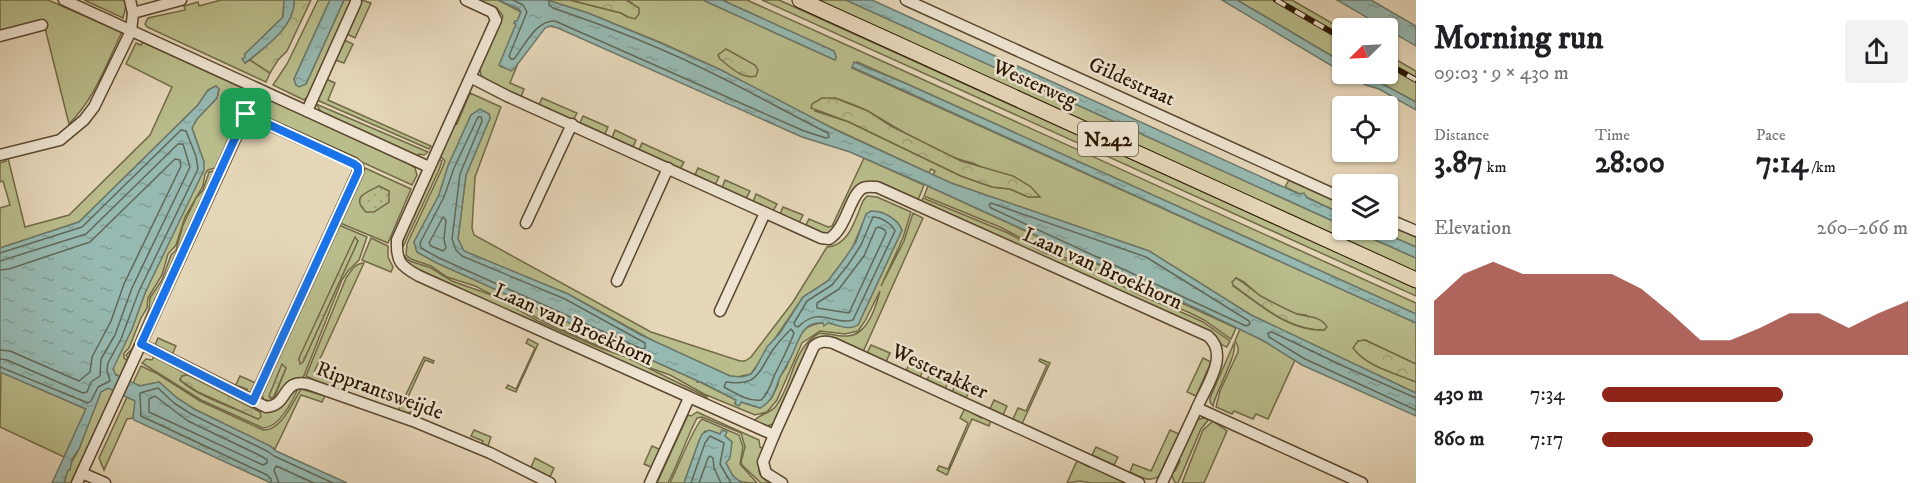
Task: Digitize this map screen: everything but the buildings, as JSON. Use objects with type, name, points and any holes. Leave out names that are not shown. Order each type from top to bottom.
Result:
[{"type":"main road","name":"Westerweg","points":[[800,0],[1416,280]]},
{"type":"street","points":[[64,0],[429,167]]},
{"type":"street","points":[[0,155],[60,140],[74,130],[94,107],[131,31],[133,13],[130,0]]},
{"type":"street","points":[[133,13],[181,0]]},
{"type":"street","name":"Laan van Broekhorn","points":[[466,0],[492,12],[496,20],[398,240],[397,253],[404,267],[419,276],[774,435]]},
{"type":"street","name":"Gildestraat","points":[[906,0],[1332,193]]},
{"type":"street","points":[[307,111],[356,2]]},
{"type":"street","points":[[0,36],[42,25]]},
{"type":"street","name":"Laan van Broekhorn","points":[[472,78],[821,238],[829,239],[840,229],[857,193],[864,188],[878,187],[1208,336],[1215,342],[1217,362],[1197,408]]},
{"type":"street","points":[[105,483],[80,478],[258,89]]},
{"type":"street","points":[[246,114],[358,167],[358,172],[253,401]]},
{"type":"street","points":[[526,223],[572,124]]},
{"type":"street","points":[[617,281],[668,168]]},
{"type":"street","points":[[720,311],[765,213]]},
{"type":"street","points":[[1398,223],[1416,231]]},
{"type":"street","name":"Westerakker","points":[[774,435],[814,346],[819,342],[833,342],[1139,483]]},
{"type":"street","name":"Ripprantsweijde","points":[[141,344],[266,406],[279,403],[292,385],[299,382],[308,384],[413,421],[490,453],[550,483]]},
{"type":"street","points":[[650,483],[689,398]]},
{"type":"street","points":[[1163,483],[1197,408],[1362,483]]},
{"type":"street","points":[[774,435],[764,458],[764,468],[771,477],[782,483]]},
{"type":"green space","points":[[0,0],[48,0],[122,32],[93,92],[69,124],[43,20],[0,30]]},
{"type":"green space","points":[[84,0],[124,0],[126,6],[123,18]]},
{"type":"green space","points":[[221,0],[284,0],[283,17],[245,54],[245,63],[250,60],[270,73],[266,82],[147,27],[145,24],[148,18],[185,10],[184,6],[198,2],[199,6]]},
{"type":"green space","points":[[294,0],[311,0],[287,51],[270,73],[250,60],[285,26],[290,18]]},
{"type":"green space","points":[[318,0],[330,0],[294,79],[296,85],[306,84],[344,0],[351,0],[308,96],[304,100],[273,85],[287,64]]},
{"type":"green space","points":[[362,0],[371,3],[355,38],[347,34]]},
{"type":"green space","points":[[479,0],[498,0],[521,12],[500,66],[510,69],[518,63],[510,83],[524,89],[521,97],[485,80],[481,75],[480,69],[503,16],[497,8]]},
{"type":"green space","points":[[547,0],[570,0],[621,13],[628,17],[632,3],[626,0],[703,0],[835,60],[834,51],[722,0],[747,0],[1416,303],[1416,314],[857,62],[852,68],[1416,323],[1416,364],[1365,340],[1369,362],[1416,382],[1416,393],[1251,315],[1149,251],[951,183],[933,175],[935,171],[931,169],[929,173],[794,110],[721,70],[588,13]],"holes":[[[835,98],[865,110],[934,149],[973,163],[1040,197],[1028,197],[1010,189],[992,187],[961,176],[849,122],[815,111]],[[1236,278],[1261,297],[1296,314],[1306,315],[1324,330],[1299,327],[1276,316],[1233,286]]]},
{"type":"green space","points":[[570,0],[626,0],[639,8],[639,14],[635,19],[621,13]]},
{"type":"green space","points":[[762,0],[779,0],[1416,288],[1416,296]]},
{"type":"green space","points":[[813,0],[846,0],[1332,220],[1332,234]]},
{"type":"green space","points":[[1237,0],[1292,0],[1332,23],[1332,56]]},
{"type":"green space","points":[[344,40],[353,44],[344,63],[335,60]]},
{"type":"green space","points":[[143,42],[241,87],[246,92],[247,98],[215,168],[208,170],[205,174],[203,186],[185,217],[176,245],[168,254],[162,275],[148,298],[147,308],[129,348],[124,353],[124,358],[128,361],[120,377],[114,373],[113,365],[132,329],[145,293],[204,162],[192,128],[197,119],[217,98],[219,89],[216,86],[208,90],[198,105],[79,222],[0,248],[0,208],[10,205],[3,181],[0,182],[0,163],[8,158],[25,227],[69,215],[150,135],[172,87],[126,64],[136,43],[141,45]]},
{"type":"green space","points":[[726,49],[755,65],[758,70],[756,76],[746,76],[732,69],[720,59],[718,55]]},
{"type":"green space","points":[[1398,61],[1416,71],[1416,102],[1383,84],[1398,84]]},
{"type":"green space","points":[[326,79],[335,83],[328,100],[431,146],[429,149],[317,100]]},
{"type":"green space","points":[[470,93],[501,107],[475,177],[472,228],[474,235],[651,332],[740,361],[751,357],[793,302],[827,247],[841,242],[851,230],[867,196],[877,197],[911,212],[903,238],[881,286],[904,241],[913,213],[923,218],[863,352],[832,337],[821,337],[773,424],[767,426],[754,421],[776,406],[803,348],[819,333],[848,336],[860,331],[870,319],[880,291],[858,331],[845,334],[820,331],[802,343],[777,400],[767,412],[755,415],[704,394],[670,375],[545,322],[475,286],[447,277],[431,266],[406,255],[407,244],[445,161],[440,156],[455,123],[457,124]],"holes":[[[484,111],[489,114],[490,118],[466,175],[458,239],[464,251],[568,294],[659,344],[730,376],[751,374],[803,297],[828,281],[852,249],[864,220],[881,212],[897,222],[902,230],[858,325],[826,322],[805,329],[779,378],[771,399],[760,408],[740,402],[739,405],[735,403],[736,400],[698,381],[417,252],[414,242],[439,195],[448,166],[471,115]]]},
{"type":"green space","points":[[266,98],[408,163],[415,168],[417,175],[412,185],[261,116],[254,108],[258,100]]},
{"type":"green space","points":[[542,98],[577,113],[573,120],[539,105]]},
{"type":"green space","points":[[822,98],[835,98],[868,111],[891,126],[961,161],[1013,176],[1030,186],[1040,197],[1028,197],[1010,189],[992,187],[961,176],[849,122],[811,108],[812,104]]},
{"type":"green space","points":[[316,104],[428,152],[424,155],[419,154],[418,157],[321,112]]},
{"type":"green space","points":[[583,116],[608,127],[605,134],[580,123]]},
{"type":"green space","points":[[615,130],[636,140],[633,147],[612,138]]},
{"type":"green space","points":[[642,143],[684,162],[680,169],[639,150]]},
{"type":"green space","points":[[864,158],[924,185],[918,200],[880,182],[869,182],[831,233],[822,233],[806,225],[809,219],[828,227],[832,226]]},
{"type":"green space","points":[[439,159],[442,161],[439,170],[401,251],[402,241]]},
{"type":"green space","points":[[365,168],[411,189],[388,243],[340,223]]},
{"type":"green space","points":[[698,168],[719,177],[715,185],[695,175]]},
{"type":"green space","points":[[214,171],[128,359],[126,355],[132,349],[149,309],[150,298],[162,280],[171,255],[176,250],[183,225],[196,198],[203,190],[209,172]]},
{"type":"green space","points":[[725,180],[750,191],[746,199],[722,188]]},
{"type":"green space","points":[[1289,180],[1332,199],[1332,209],[1285,187]]},
{"type":"green space","points":[[379,186],[389,191],[389,202],[374,212],[366,212],[361,207],[360,199],[365,193]]},
{"type":"green space","points":[[928,186],[1236,328],[1231,339],[1188,312],[1144,294],[1085,265],[1044,250],[1000,227],[924,196]]},
{"type":"green space","points":[[756,194],[777,204],[773,211],[753,202]]},
{"type":"green space","points":[[923,198],[1008,233],[1043,252],[1087,268],[1140,295],[1188,315],[1203,322],[1230,341],[1227,347],[1222,345],[1213,334],[921,202]]},
{"type":"green space","points":[[783,207],[803,215],[799,223],[780,214]]},
{"type":"green space","points":[[339,225],[367,237],[359,260],[342,280],[303,378],[292,380],[273,401],[264,400],[262,395]],"holes":[[[358,240],[303,362],[299,360]],[[282,365],[286,368],[275,396],[270,398]]]},
{"type":"green space","points":[[1398,229],[1416,237],[1416,247],[1398,239]]},
{"type":"green space","points":[[355,237],[358,241],[303,362],[300,364],[299,358]]},
{"type":"green space","points":[[371,238],[388,246],[388,257],[393,267],[391,272],[362,260]]},
{"type":"green space","points":[[1345,240],[1376,240],[1416,258],[1416,272]]},
{"type":"green space","points":[[402,254],[410,261],[431,268],[452,281],[494,296],[538,321],[626,357],[707,397],[706,400],[411,266]]},
{"type":"green space","points":[[364,263],[314,372],[333,379],[329,387],[306,376],[346,278],[356,266]]},
{"type":"green space","points":[[1236,278],[1262,297],[1297,314],[1318,319],[1327,327],[1324,330],[1311,329],[1287,321],[1233,285],[1232,282]]},
{"type":"green space","points":[[1240,329],[1295,360],[1268,419],[1256,414],[1253,419],[1216,407],[1220,391],[1238,352],[1235,341]]},
{"type":"green space","points":[[158,338],[176,346],[172,355],[155,345]]},
{"type":"green space","points":[[528,339],[538,344],[516,392],[506,388],[508,385],[516,389],[535,348],[526,343]]},
{"type":"green space","points":[[1365,340],[1416,364],[1416,382],[1382,369],[1359,355],[1353,348],[1358,341]]},
{"type":"green space","points":[[1234,343],[1233,356],[1213,406],[1210,398]]},
{"type":"green space","points":[[871,345],[890,353],[886,362],[867,353]]},
{"type":"green space","points":[[154,356],[188,375],[182,376],[180,380],[187,386],[217,402],[258,419],[260,412],[212,387],[261,410],[269,411],[280,408],[298,389],[280,419],[269,427],[263,428],[201,400],[142,363],[146,359],[152,360]]},
{"type":"green space","points":[[424,357],[434,361],[433,363],[425,360],[408,397],[416,401],[410,413],[398,411]]},
{"type":"green space","points":[[1203,358],[1211,362],[1196,396],[1187,392]]},
{"type":"green space","points":[[1040,359],[1050,363],[1022,424],[1013,419],[1018,408],[1026,411],[1047,365],[1039,361]]},
{"type":"green space","points":[[910,362],[924,369],[920,377],[906,371]]},
{"type":"green space","points":[[282,364],[286,368],[272,398],[269,396]]},
{"type":"green space","points":[[141,366],[200,401],[263,430],[281,421],[301,389],[325,396],[322,402],[301,395],[275,449],[194,409],[159,382],[140,386],[133,383]]},
{"type":"green space","points":[[1,372],[86,409],[64,457],[0,427]]},
{"type":"green space","points":[[931,372],[949,380],[945,389],[927,380]]},
{"type":"green space","points":[[188,375],[260,412],[261,417],[258,419],[198,392],[180,380],[182,376]]},
{"type":"green space","points":[[240,376],[258,384],[254,391],[249,393],[246,392],[247,389],[235,387]]},
{"type":"green space","points":[[956,383],[970,389],[966,398],[952,392]]},
{"type":"green space","points":[[108,388],[114,390],[72,483],[64,483],[101,391]]},
{"type":"green space","points":[[127,397],[136,401],[133,418],[127,419],[104,470],[99,458]]},
{"type":"green space","points":[[994,400],[1007,406],[1003,415],[990,409]]},
{"type":"green space","points":[[965,408],[981,418],[982,416],[991,420],[989,426],[972,419],[947,475],[937,470],[939,466],[948,469],[968,423],[960,418]]},
{"type":"green space","points":[[697,412],[759,440],[760,447],[764,449],[759,472],[770,483],[761,483],[742,465],[745,447],[741,433],[702,417],[697,418],[668,483],[657,483],[688,415],[691,416]]},
{"type":"green space","points":[[702,419],[739,435],[743,447],[740,464],[757,483],[745,483],[734,478],[726,463],[732,442],[725,436],[726,432],[721,434],[705,431],[699,441],[684,483],[670,483],[690,438]]},
{"type":"green space","points":[[1209,419],[1201,429],[1178,483],[1175,483],[1172,476],[1173,471],[1180,461],[1178,460],[1197,420]]},
{"type":"green space","points":[[1213,421],[1227,431],[1204,483],[1182,483],[1203,430]]},
{"type":"green space","points":[[474,430],[491,437],[488,446],[471,436]]},
{"type":"green space","points":[[1170,430],[1179,434],[1159,476],[1148,479],[1130,472],[1133,464],[1151,471]]},
{"type":"green space","points":[[652,446],[661,450],[653,468],[644,464]]},
{"type":"green space","points":[[1096,447],[1118,457],[1114,465],[1092,455]]},
{"type":"green space","points":[[535,458],[554,468],[550,477],[531,467]]},
{"type":"green space","points":[[1079,460],[1089,467],[1091,465],[1129,483],[1080,481],[1067,483]]},
{"type":"water","points":[[284,0],[294,0],[290,19],[277,36],[245,63],[242,59],[245,54],[283,17]]},
{"type":"water","points":[[330,0],[344,0],[306,84],[299,87],[294,79]]},
{"type":"water","points":[[498,0],[547,0],[588,13],[721,70],[836,130],[951,183],[1149,251],[1251,315],[1416,393],[1416,416],[1302,365],[1264,341],[1202,311],[928,186],[850,152],[802,137],[558,28],[550,26],[545,28],[511,71],[499,65],[516,24],[514,23],[521,12]]},
{"type":"water","points":[[703,0],[722,0],[834,51],[835,60]]},
{"type":"water","points":[[846,0],[872,0],[1299,194],[1304,193],[1307,198],[1332,209],[1332,220]]},
{"type":"water","points":[[1222,0],[1237,0],[1332,56],[1332,66]]},
{"type":"water","points":[[1337,0],[1371,0],[1416,26],[1416,46],[1398,36],[1398,18],[1368,18]]},
{"type":"water","points":[[854,62],[1416,314],[1416,323],[852,67]]},
{"type":"water","points":[[1364,84],[1383,84],[1416,102],[1416,110],[1398,100],[1398,96],[1391,96]]},
{"type":"water","points":[[216,86],[219,89],[217,98],[197,119],[192,128],[204,162],[204,170],[145,293],[132,329],[113,369],[116,375],[140,386],[159,382],[194,409],[276,451],[347,483],[271,483],[134,420],[135,401],[108,388],[101,392],[64,483],[52,483],[86,409],[0,372],[0,248],[79,222],[198,105],[208,90]]},
{"type":"water","points":[[480,109],[489,114],[490,118],[466,175],[458,239],[464,251],[568,294],[641,335],[730,376],[742,377],[751,374],[767,347],[780,333],[803,297],[828,281],[843,261],[856,242],[866,214],[871,211],[885,214],[897,222],[902,230],[858,325],[847,328],[828,323],[824,326],[823,323],[810,325],[802,334],[768,402],[760,408],[741,402],[739,406],[735,404],[736,400],[701,382],[417,252],[414,242],[439,195],[448,166],[471,115]]},
{"type":"water","points":[[1398,239],[1416,247],[1416,258],[1376,240]]},
{"type":"water","points":[[709,430],[720,434],[722,430],[727,432],[725,436],[732,442],[730,458],[726,463],[733,476],[742,483],[684,483],[702,434]]},
{"type":"railway","points":[[1276,0],[1332,32]]},
{"type":"railway","points":[[1398,70],[1416,80]]},
{"type":"route","points":[[246,114],[358,167],[358,172],[253,401],[141,344],[246,114]]}]
